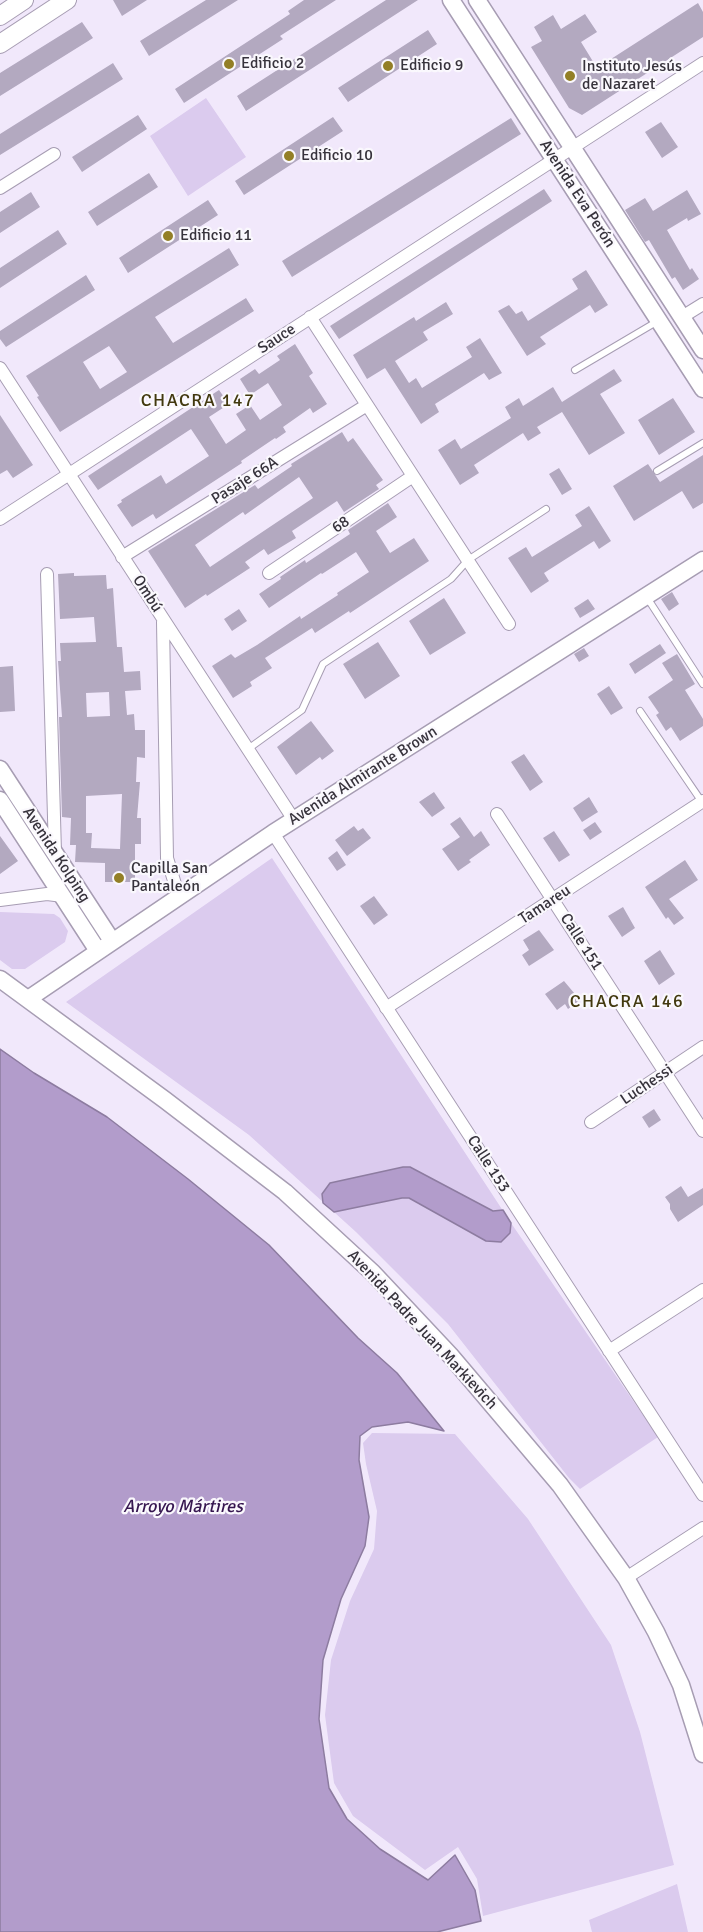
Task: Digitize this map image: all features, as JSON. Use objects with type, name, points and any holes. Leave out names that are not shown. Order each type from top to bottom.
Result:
[{"type":"main road","points":[[0,16],[24,0]]},
{"type":"main road","points":[[0,44],[67,0]]},
{"type":"main road","name":"Avenida Eva Perón","points":[[451,0],[703,389]]},
{"type":"main road","name":"Avenida Eva Perón","points":[[477,0],[703,350]]},
{"type":"main road","name":"Avenida Almirante Brown","points":[[28,999],[273,833],[703,560]]},
{"type":"main road","name":"Avenida Kolping","points":[[0,769],[55,855],[105,946]]},
{"type":"main road","name":"Avenida Kolping","points":[[0,800],[63,896],[105,946]]},
{"type":"main road","name":"Avenida Padre Juan Markievich","points":[[0,979],[285,1192],[373,1273],[450,1355],[564,1490],[627,1578],[681,1685],[703,1754]]},
{"type":"street","name":"Sauce","points":[[0,519],[703,63]]},
{"type":"street","points":[[0,188],[54,154]]},
{"type":"street","points":[[682,317],[703,304]]},
{"type":"street","points":[[310,318],[509,624]]},
{"type":"street","name":"Ombú","points":[[1,372],[294,820]]},
{"type":"street","name":"Pasaje 66A","points":[[122,556],[367,405]]},
{"type":"street","name":"68","points":[[269,573],[413,476]]},
{"type":"street","points":[[47,574],[55,855]]},
{"type":"street","points":[[163,621],[166,858],[179,897]]},
{"type":"street","name":"Tamareu","points":[[386,1008],[702,801]]},
{"type":"street","name":"Calle 151","points":[[497,814],[703,1131]]},
{"type":"street","name":"Calle 153","points":[[273,833],[703,1495]]},
{"type":"street","points":[[0,900],[47,894],[63,896]]},
{"type":"street","name":"Luchessi","points":[[591,1122],[703,1047]]},
{"type":"street","points":[[609,1351],[703,1290]]},
{"type":"street","points":[[627,1578],[703,1528]]},
{"type":"lane","points":[[575,370],[659,321]]},
{"type":"lane","points":[[657,471],[703,443]]},
{"type":"lane","points":[[248,749],[302,710],[323,664],[451,579],[468,560],[546,509]]},
{"type":"lane","points":[[646,596],[703,684]]},
{"type":"lane","points":[[640,711],[702,801]]},
{"type":"shaded area","points":[[206,98],[246,157],[188,196],[150,136]]},
{"type":"shaded area","points":[[272,858],[511,1223],[658,1437],[580,1489],[448,1324],[356,1232],[249,1135],[66,1002]]},
{"type":"shaded area","points":[[0,912],[54,914],[60,918],[68,931],[65,942],[25,969],[12,969],[0,960]]},
{"type":"shaded area","points":[[372,1433],[455,1434],[528,1519],[611,1645],[640,1732],[674,1865],[483,1916],[477,1879],[458,1847],[425,1870],[353,1816],[334,1783],[325,1715],[331,1660],[350,1601],[374,1549],[377,1511],[363,1443]]},
{"type":"shaded area","points":[[677,1884],[688,1932],[592,1932],[589,1920]]},
{"type":"water","name":"Arroyo Mártires","points":[[0,1049],[34,1073],[107,1117],[269,1245],[358,1338],[397,1373],[444,1431],[408,1422],[372,1427],[360,1436],[359,1460],[369,1517],[365,1546],[341,1599],[323,1660],[319,1719],[329,1788],[347,1819],[380,1849],[428,1880],[455,1855],[475,1890],[481,1921],[437,1932],[0,1932]]},
{"type":"water","points":[[410,1167],[493,1211],[503,1210],[511,1223],[510,1233],[501,1242],[486,1241],[409,1198],[334,1212],[323,1203],[322,1194],[330,1183]]},
{"type":"building","points":[[113,0],[147,0],[122,16]]},
{"type":"building","points":[[206,0],[238,0],[149,56],[140,41]]},
{"type":"building","name":"Edificio 2","points":[[304,0],[336,0],[280,36],[283,39],[184,103],[175,89],[290,14],[288,11]]},
{"type":"building","points":[[386,0],[418,0],[246,111],[237,96]]},
{"type":"building","points":[[698,3],[703,12],[703,37],[582,115],[569,108],[531,47],[542,41],[534,27],[553,15],[561,29],[585,14],[597,32],[581,42],[597,68]]},
{"type":"building","points":[[82,22],[93,38],[0,96],[0,73]]},
{"type":"building","name":"Edificio 9","points":[[428,30],[437,44],[348,102],[338,88]]},
{"type":"building","points":[[113,63],[123,79],[0,155],[0,134]]},
{"type":"building","points":[[138,115],[147,129],[82,172],[72,157]]},
{"type":"building","name":"Edificio 10","points":[[333,117],[343,131],[244,195],[235,181]]},
{"type":"building","points":[[511,118],[521,134],[292,277],[282,261]]},
{"type":"building","points":[[661,122],[678,147],[662,158],[645,132]]},
{"type":"building","points":[[149,173],[158,187],[97,226],[88,212]]},
{"type":"building","points":[[544,189],[552,201],[339,339],[330,326]]},
{"type":"building","points":[[687,190],[701,214],[688,221],[687,218],[667,230],[690,270],[692,268],[699,279],[683,290],[675,277],[672,279],[649,240],[645,242],[625,210],[645,198],[653,211]]},
{"type":"building","points":[[31,192],[40,207],[0,233],[0,212]]},
{"type":"building","name":"Edificio 11","points":[[208,200],[218,215],[128,273],[119,258]]},
{"type":"building","points":[[58,230],[67,244],[0,288],[0,268]]},
{"type":"building","points":[[229,248],[239,265],[155,317],[173,343],[246,298],[254,311],[60,432],[26,376]],"holes":[[[109,346],[127,372],[100,389],[83,362]]]},
{"type":"building","points":[[586,270],[608,305],[595,313],[590,305],[540,337],[546,344],[527,356],[498,311],[509,305],[516,314],[522,311],[528,321],[578,289],[572,279]]},
{"type":"building","points":[[86,275],[95,290],[6,347],[0,339],[0,331]]},
{"type":"building","points":[[446,302],[453,314],[423,332],[428,340],[395,361],[409,383],[416,378],[422,388],[472,357],[466,347],[480,338],[502,373],[489,380],[484,373],[435,404],[439,412],[421,424],[385,368],[367,379],[353,355],[414,317],[416,321]]},
{"type":"building","points":[[295,344],[313,373],[309,376],[327,404],[313,413],[310,408],[283,427],[286,432],[156,519],[153,514],[132,527],[117,505],[122,502],[121,500],[161,475],[166,484],[209,456],[191,429],[98,490],[88,476],[219,390],[229,404],[209,417],[226,444],[246,430],[236,414],[250,405],[260,420],[282,405],[268,383],[250,395],[240,379],[255,369],[259,374],[280,360],[277,356]]},
{"type":"building","points":[[614,369],[622,381],[600,394],[625,433],[589,455],[562,412],[537,427],[541,433],[528,441],[523,433],[474,465],[479,473],[460,485],[438,450],[455,439],[461,449],[511,418],[505,407],[519,398],[523,406],[553,387],[562,402]]},
{"type":"building","points":[[673,398],[695,432],[659,455],[638,420]]},
{"type":"building","points":[[0,415],[33,465],[13,478],[7,470],[0,474]]},
{"type":"building","points":[[342,432],[348,442],[353,438],[383,480],[376,485],[379,489],[344,512],[337,501],[292,531],[296,538],[268,555],[264,549],[245,562],[250,568],[185,608],[148,551],[255,485],[258,489],[292,466],[291,464]],"holes":[[[299,477],[313,498],[210,567],[195,545],[243,512],[245,515]]]},
{"type":"building","points":[[703,455],[703,503],[693,509],[682,491],[634,521],[613,486],[648,464],[660,482]]},
{"type":"building","points":[[559,468],[572,489],[562,495],[549,474]]},
{"type":"building","points":[[388,503],[397,517],[376,531],[390,553],[414,538],[429,561],[350,613],[349,611],[315,633],[312,628],[265,658],[272,668],[250,682],[252,686],[233,698],[212,666],[231,654],[235,658],[300,616],[301,619],[369,572],[356,552],[269,608],[259,594],[305,560],[306,563],[350,534],[348,530]]},
{"type":"building","points":[[589,506],[611,541],[599,549],[594,541],[544,573],[549,581],[531,593],[508,558],[526,547],[532,557],[582,526],[575,515]]},
{"type":"building","points":[[58,574],[106,575],[107,589],[113,588],[117,647],[122,647],[124,672],[140,671],[141,690],[125,691],[127,715],[134,714],[135,730],[145,730],[145,758],[137,757],[136,782],[140,782],[137,818],[141,818],[141,844],[135,844],[135,882],[105,882],[105,863],[75,862],[76,845],[70,845],[71,818],[62,817],[59,717],[62,717],[58,661],[61,661],[60,643],[96,642],[94,617],[60,619]],"holes":[[[109,692],[110,716],[87,717],[86,693]],[[122,794],[120,849],[91,848],[92,833],[86,833],[86,796]]]},
{"type":"building","points":[[672,592],[679,604],[669,611],[661,599]]},
{"type":"building","points":[[444,598],[466,633],[430,655],[409,621]]},
{"type":"building","points":[[588,599],[595,609],[580,618],[574,608]]},
{"type":"building","points":[[239,609],[247,621],[232,631],[224,619]]},
{"type":"building","points":[[378,642],[400,676],[365,699],[343,664]]},
{"type":"building","points":[[660,644],[666,653],[635,674],[629,664]]},
{"type":"building","points":[[584,648],[589,656],[579,662],[574,654]]},
{"type":"building","points":[[677,654],[695,684],[685,690],[703,719],[703,726],[680,741],[671,727],[666,731],[656,715],[659,713],[648,697],[673,680],[662,663]]},
{"type":"building","points":[[13,666],[15,711],[0,712],[0,667]]},
{"type":"building","points":[[609,686],[623,708],[611,715],[597,694]]},
{"type":"building","points":[[311,721],[334,751],[322,760],[320,757],[296,775],[277,747]]},
{"type":"building","points":[[524,754],[543,782],[530,791],[511,762]]},
{"type":"building","points":[[434,792],[445,808],[432,817],[419,802]]},
{"type":"building","points":[[589,797],[598,812],[582,822],[573,808]]},
{"type":"building","points":[[460,817],[474,837],[481,831],[490,845],[458,871],[442,849],[460,837],[450,824]]},
{"type":"building","points":[[595,822],[602,832],[590,840],[583,830]]},
{"type":"building","points":[[354,826],[358,831],[363,828],[371,838],[347,856],[335,840]]},
{"type":"building","points":[[554,831],[570,855],[559,862],[543,838]]},
{"type":"building","points":[[0,836],[18,861],[0,874]]},
{"type":"building","points":[[337,851],[346,865],[337,871],[328,858]]},
{"type":"building","points":[[685,860],[698,880],[669,899],[684,918],[674,925],[668,917],[666,919],[645,887]]},
{"type":"building","points":[[374,896],[388,915],[374,925],[360,906]]},
{"type":"building","points":[[623,907],[635,928],[622,937],[608,916]]},
{"type":"building","points":[[539,930],[554,950],[529,966],[522,955],[529,950],[523,940]]},
{"type":"building","points":[[660,950],[675,974],[659,985],[644,961]]},
{"type":"building","points":[[564,981],[580,1000],[568,1009],[565,1004],[557,1010],[545,994]]},
{"type":"building","points":[[654,1109],[661,1120],[649,1128],[642,1117]]},
{"type":"building","points":[[681,1186],[688,1197],[703,1188],[703,1205],[678,1222],[665,1197]]},
{"type":"place","name":"Edificio 2","points":[[229,64]]},
{"type":"place","name":"Edificio 9","points":[[388,66]]},
{"type":"place","name":"Instituto Jesús de Nazaret","points":[[570,76]]},
{"type":"place","name":"Edificio 10","points":[[289,156]]},
{"type":"place","name":"Edificio 11","points":[[168,236]]},
{"type":"place","name":"Capilla San Pantaleón","points":[[119,878]]},
{"type":"district","name":"CHACRA 147","points":[[198,401]]},
{"type":"district","name":"CHACRA 146","points":[[627,1002]]}]
